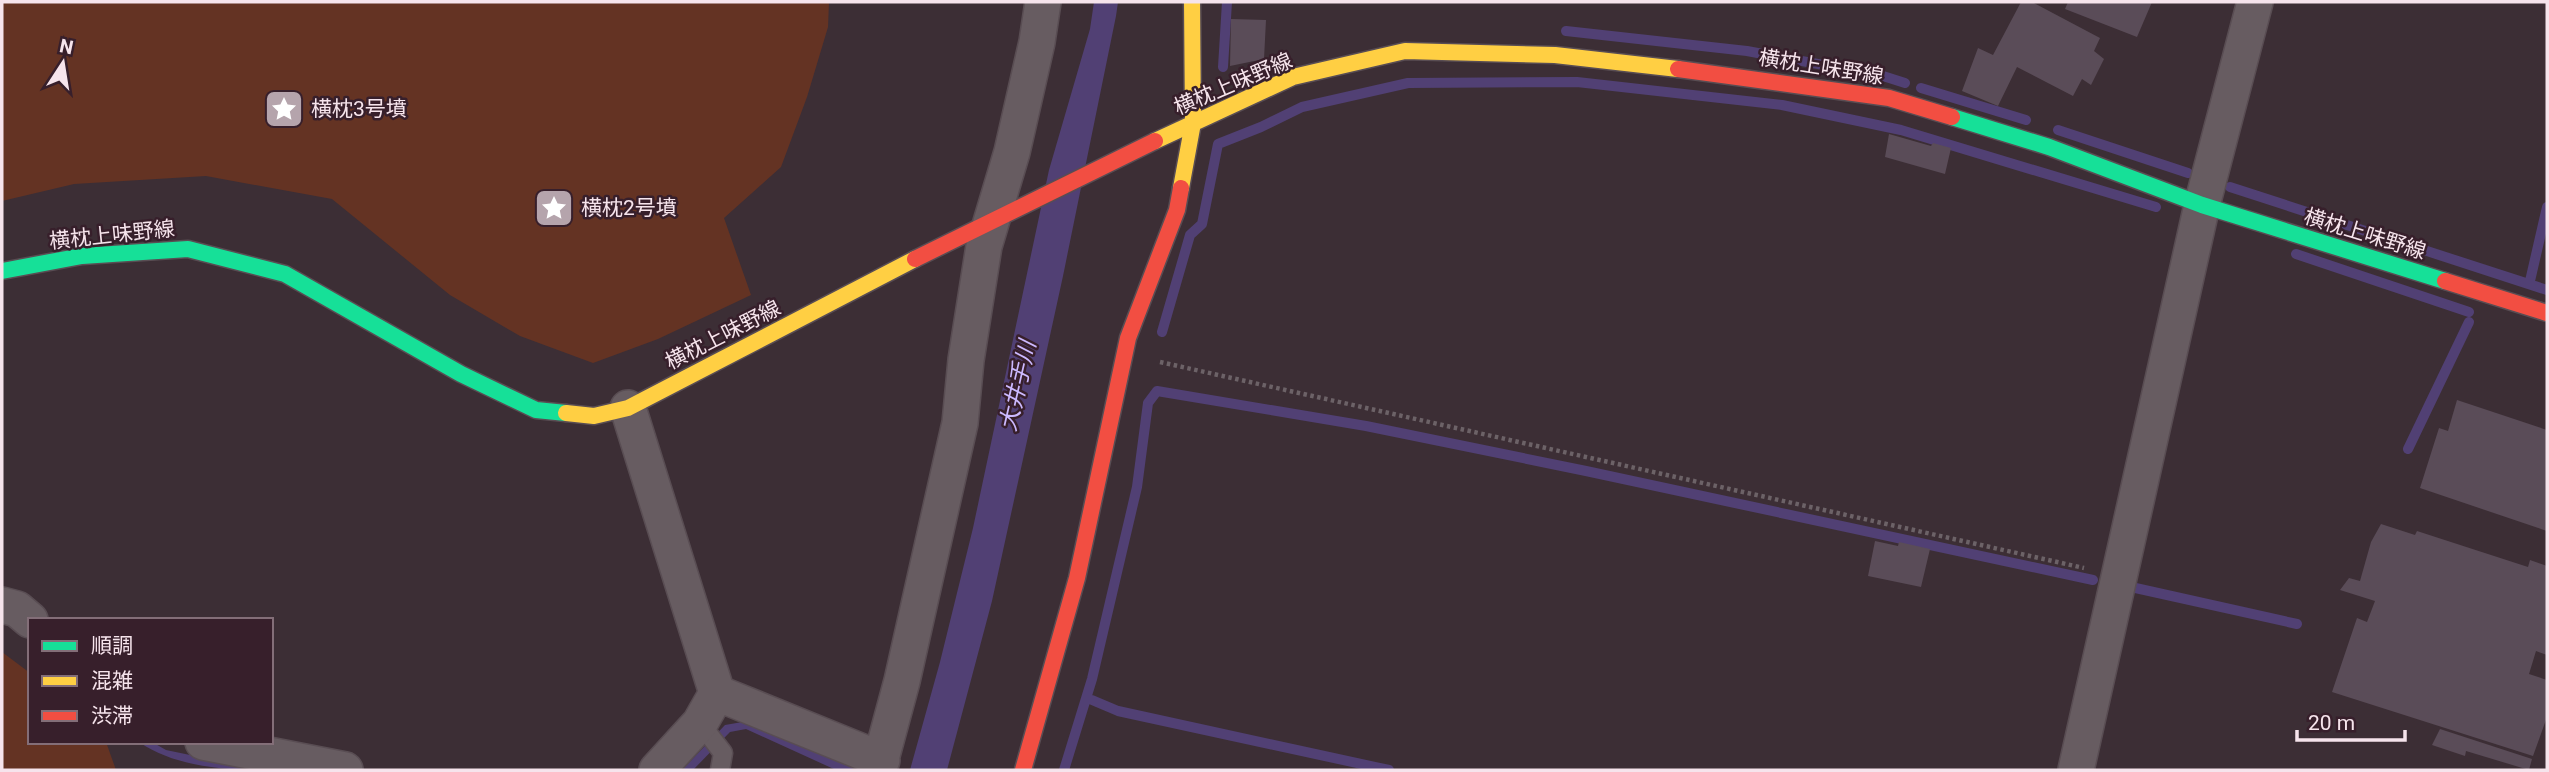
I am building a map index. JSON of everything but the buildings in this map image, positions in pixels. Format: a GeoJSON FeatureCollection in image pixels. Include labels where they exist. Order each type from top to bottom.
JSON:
{"type":"FeatureCollection","features":[{"type":"Feature","properties":{"kind":"street"},"geometry":{"type":"LineString","coordinates":[[717,693],[880,765],[902,681],[960,423],[975,292],[984,246],[1032,66],[1043,2]]}},
{"type":"Feature","properties":{"kind":"street"},"geometry":{"type":"LineString","coordinates":[[1023,770],[1077,578],[1128,338],[1177,210],[1193,123],[1192,2]]}},
{"type":"Feature","properties":{"kind":"street"},"geometry":{"type":"LineString","coordinates":[[2076,770],[2202,205],[2255,2]]}},
{"type":"Feature","properties":{"kind":"street","name":"横枕上味野線"},"geometry":{"type":"LineString","coordinates":[[2,271],[82,256],[188,249],[285,274],[460,374],[536,410],[594,416],[628,408],[993,219],[1293,77],[1405,51],[1555,55],[1725,74],[1889,98],[2049,147],[2202,205],[2547,313]]}},
{"type":"Feature","properties":{"kind":"street"},"geometry":{"type":"LineString","coordinates":[[628,408],[717,693],[700,723],[657,770]]}},
{"type":"Feature","properties":{"kind":"street"},"geometry":{"type":"LineString","coordinates":[[2,604],[17,609],[28,618]]}},
{"type":"Feature","properties":{"kind":"street"},"geometry":{"type":"LineString","coordinates":[[213,744],[345,770]]}},
{"type":"Feature","properties":{"kind":"lane"},"geometry":{"type":"LineString","coordinates":[[700,723],[723,753],[720,770]]}},
{"type":"Feature","properties":{"kind":"path"},"geometry":{"type":"LineString","coordinates":[[1125,355],[2119,575]]}},
{"type":"Feature","properties":{"kind":"shaded area"},"geometry":{"type":"Polygon","coordinates":[[[2,2],[829,2],[828,27],[807,97],[781,167],[724,218],[751,295],[658,339],[593,363],[520,336],[450,295],[332,199],[206,176],[74,184],[2,201],[2,2]]]}},
{"type":"Feature","properties":{"kind":"shaded area"},"geometry":{"type":"Polygon","coordinates":[[[2,652],[28,672],[28,744],[107,744],[116,770],[2,770],[2,652]]]}},
{"type":"Feature","properties":{"kind":"water","name":"大井手川"},"geometry":{"type":"Polygon","coordinates":[[[1094,2],[1118,2],[1116,16],[992,601],[947,770],[910,770],[973,528],[1049,170],[1090,29],[1094,2]]]}},
{"type":"Feature","properties":{"kind":"water"},"geometry":{"type":"Polygon","coordinates":[[[765,718],[865,770],[836,770],[746,729],[730,732],[693,770],[682,770],[725,725],[765,718]]]}},
{"type":"Feature","properties":{"kind":"water"},"geometry":{"type":"Polygon","coordinates":[[[142,744],[156,744],[166,750],[262,770],[198,765],[142,744]]]}},
{"type":"Feature","properties":{"kind":"waterway"},"geometry":{"type":"LineString","coordinates":[[1223,67],[1227,2]]}},
{"type":"Feature","properties":{"kind":"waterway"},"geometry":{"type":"LineString","coordinates":[[1566,31],[1747,51],[1883,76],[1905,83]]}},
{"type":"Feature","properties":{"kind":"waterway"},"geometry":{"type":"LineString","coordinates":[[1162,332],[1190,235],[1202,224],[1218,144],[1302,107],[1408,83],[1577,82],[1782,105],[1901,130],[2156,207]]}},
{"type":"Feature","properties":{"kind":"waterway"},"geometry":{"type":"LineString","coordinates":[[1921,88],[2026,120]]}},
{"type":"Feature","properties":{"kind":"waterway"},"geometry":{"type":"LineString","coordinates":[[2058,130],[2188,173]]}},
{"type":"Feature","properties":{"kind":"waterway"},"geometry":{"type":"LineString","coordinates":[[2230,187],[2547,290]]}},
{"type":"Feature","properties":{"kind":"waterway"},"geometry":{"type":"LineString","coordinates":[[2530,281],[2547,207]]}},
{"type":"Feature","properties":{"kind":"waterway"},"geometry":{"type":"LineString","coordinates":[[2296,254],[2469,312]]}},
{"type":"Feature","properties":{"kind":"waterway"},"geometry":{"type":"LineString","coordinates":[[2408,449],[2469,322]]}},
{"type":"Feature","properties":{"kind":"waterway"},"geometry":{"type":"LineString","coordinates":[[1064,770],[1092,679],[1137,487],[1148,403],[1157,391],[1366,426],[2093,580]]}},
{"type":"Feature","properties":{"kind":"waterway"},"geometry":{"type":"LineString","coordinates":[[2131,587],[2297,624]]}},
{"type":"Feature","properties":{"kind":"waterway"},"geometry":{"type":"LineString","coordinates":[[1092,700],[1118,711],[1389,770]]}},
{"type":"Feature","properties":{"kind":"traffic: fast"},"geometry":{"type":"LineString","coordinates":[[1952,117],[2049,147],[2202,205],[2445,281]]}},
{"type":"Feature","properties":{"kind":"traffic: fast"},"geometry":{"type":"LineString","coordinates":[[2,271],[82,256],[188,249],[285,274],[461,374],[536,410],[566,413]]}},
{"type":"Feature","properties":{"kind":"traffic: slow"},"geometry":{"type":"LineString","coordinates":[[1181,188],[1193,123],[1192,2]]}},
{"type":"Feature","properties":{"kind":"traffic: slow"},"geometry":{"type":"LineString","coordinates":[[1155,141],[1293,77],[1405,51],[1555,55],[1678,69]]}},
{"type":"Feature","properties":{"kind":"traffic: slow"},"geometry":{"type":"LineString","coordinates":[[566,413],[594,416],[628,408],[915,259]]}},
{"type":"Feature","properties":{"kind":"traffic: jam"},"geometry":{"type":"LineString","coordinates":[[1678,69],[1889,98],[1952,117]]}},
{"type":"Feature","properties":{"kind":"traffic: jam"},"geometry":{"type":"LineString","coordinates":[[915,259],[1155,141]]}},
{"type":"Feature","properties":{"kind":"traffic: jam"},"geometry":{"type":"LineString","coordinates":[[1023,770],[1077,578],[1128,338],[1177,210],[1181,188]]}},
{"type":"Feature","properties":{"kind":"traffic: jam"},"geometry":{"type":"LineString","coordinates":[[2445,281],[2547,313]]}},
{"type":"Feature","properties":{"kind":"place","name":"横枕3号墳"},"geometry":{"type":"Point","coordinates":[284,109]}},
{"type":"Feature","properties":{"kind":"place","name":"横枕2号墳"},"geometry":{"type":"Point","coordinates":[554,208]}}]}
